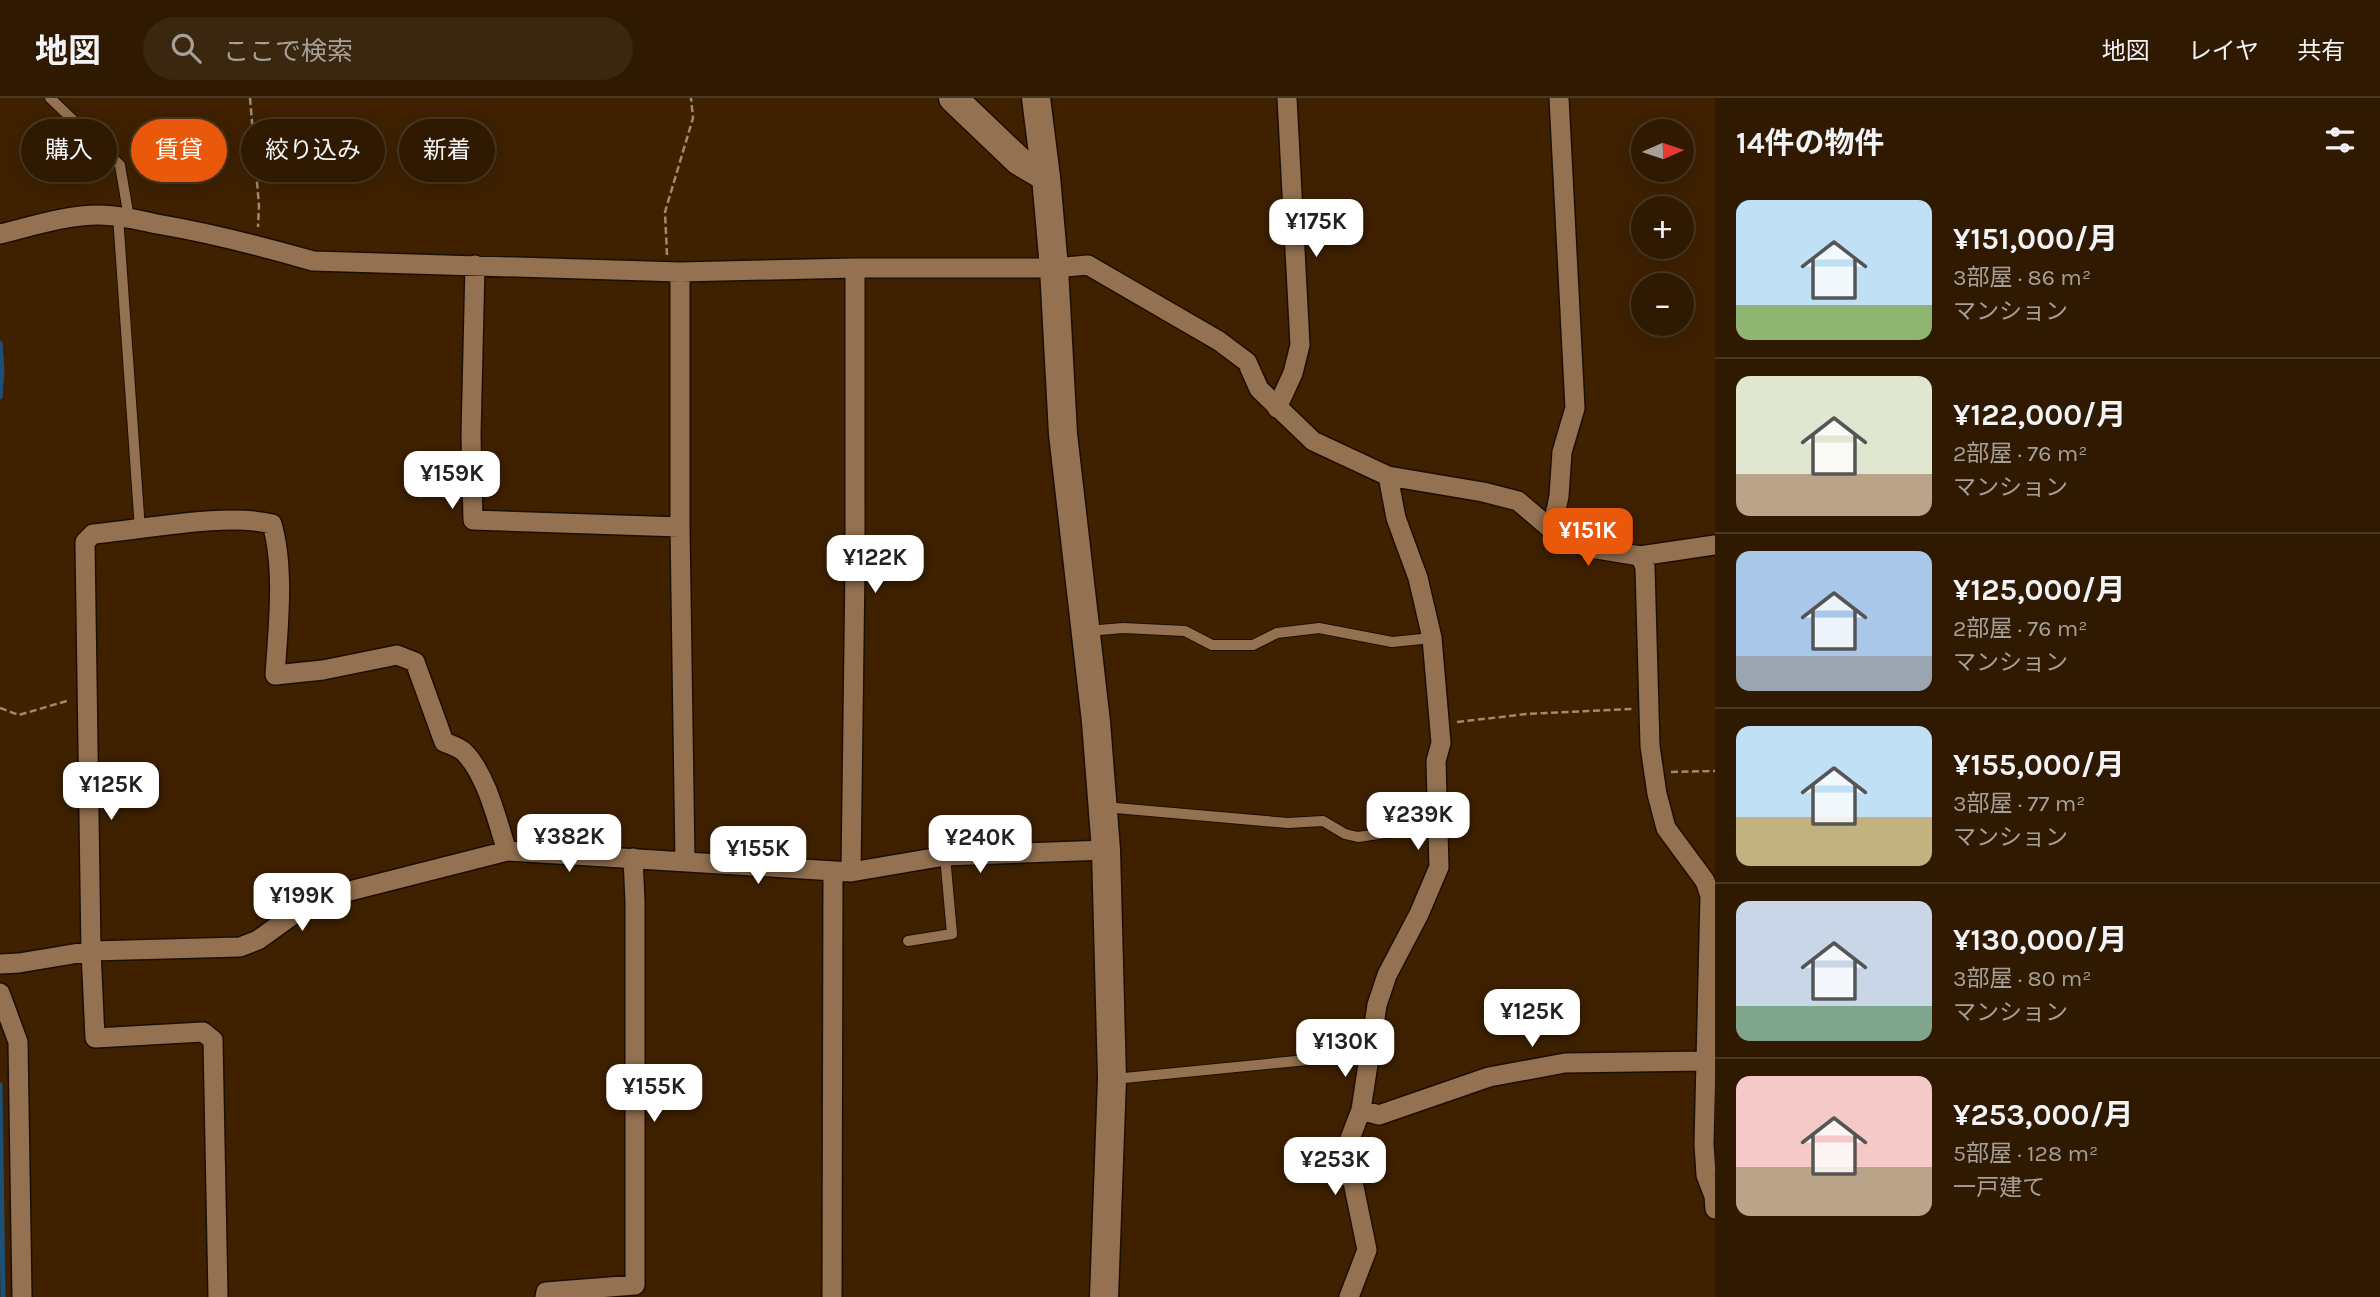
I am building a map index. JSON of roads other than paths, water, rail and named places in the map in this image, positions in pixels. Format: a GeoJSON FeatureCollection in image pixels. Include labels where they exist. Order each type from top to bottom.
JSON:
{"type":"FeatureCollection","features":[{"type":"Feature","properties":{"kind":"street"},"geometry":{"type":"LineString","coordinates":[[953,98],[1019,161],[1046,177]]}},
{"type":"Feature","properties":{"kind":"street"},"geometry":{"type":"LineString","coordinates":[[1036,98],[1054,268],[1063,434],[1096,722],[1106,850],[1112,1079],[1104,1297]]}},
{"type":"Feature","properties":{"kind":"street"},"geometry":{"type":"LineString","coordinates":[[1277,408],[1293,373],[1300,345],[1287,98]]}},
{"type":"Feature","properties":{"kind":"street"},"geometry":{"type":"LineString","coordinates":[[1552,530],[1559,496],[1562,452],[1575,408],[1559,98]]}},
{"type":"Feature","properties":{"kind":"street"},"geometry":{"type":"LineString","coordinates":[[0,234],[71,217],[124,218],[197,230],[313,261],[674,272],[1054,268],[1088,265],[1219,341],[1247,362],[1259,389],[1313,441],[1388,476],[1483,492],[1518,502],[1552,530],[1585,547],[1640,556],[1715,545]]}},
{"type":"Feature","properties":{"kind":"street"},"geometry":{"type":"LineString","coordinates":[[475,265],[471,435],[473,520],[680,527]]}},
{"type":"Feature","properties":{"kind":"street"},"geometry":{"type":"LineString","coordinates":[[832,1297],[842,872],[855,567],[855,268]]}},
{"type":"Feature","properties":{"kind":"street"},"geometry":{"type":"LineString","coordinates":[[674,272],[685,861]]}},
{"type":"Feature","properties":{"kind":"street"},"geometry":{"type":"LineString","coordinates":[[1349,1297],[1367,1250],[1353,1182],[1340,1165],[1361,1110],[1377,1005],[1387,975],[1419,914],[1438,867],[1436,761],[1441,743],[1432,638],[1418,578],[1396,518],[1388,476]]}},
{"type":"Feature","properties":{"kind":"street"},"geometry":{"type":"LineString","coordinates":[[218,1297],[212,1040],[203,1032],[95,1038],[90,950],[85,542],[93,534],[203,522],[258,520],[272,524],[280,606],[275,675],[323,670],[397,655],[415,662],[444,742],[463,750],[475,765],[507,851]]}},
{"type":"Feature","properties":{"kind":"street"},"geometry":{"type":"LineString","coordinates":[[1640,556],[1645,567],[1649,709],[1654,772],[1666,828],[1705,881],[1710,896],[1710,1060],[1706,1175],[1715,1196],[1715,1209]]}},
{"type":"Feature","properties":{"kind":"street"},"geometry":{"type":"LineString","coordinates":[[0,964],[90,950],[240,947],[258,940],[301,909],[330,896],[507,851],[842,872],[945,856],[1106,850]]}},
{"type":"Feature","properties":{"kind":"street"},"geometry":{"type":"LineString","coordinates":[[545,1297],[546,1292],[629,1291],[635,1284],[633,858]]}},
{"type":"Feature","properties":{"kind":"street"},"geometry":{"type":"LineString","coordinates":[[0,993],[18,1042],[22,1297]]}},
{"type":"Feature","properties":{"kind":"street"},"geometry":{"type":"LineString","coordinates":[[1361,1110],[1379,1115],[1489,1077],[1565,1063],[1710,1060]]}},
{"type":"Feature","properties":{"kind":"lane"},"geometry":{"type":"LineString","coordinates":[[50,98],[120,165],[140,530]]}},
{"type":"Feature","properties":{"kind":"lane"},"geometry":{"type":"LineString","coordinates":[[1086,631],[1124,628],[1185,631],[1212,645],[1253,645],[1277,633],[1319,628],[1392,642],[1432,638]]}},
{"type":"Feature","properties":{"kind":"lane"},"geometry":{"type":"LineString","coordinates":[[1102,807],[1288,823],[1323,821],[1345,834],[1358,837],[1438,825]]}},
{"type":"Feature","properties":{"kind":"lane"},"geometry":{"type":"LineString","coordinates":[[908,941],[952,934],[945,856]]}},
{"type":"Feature","properties":{"kind":"lane"},"geometry":{"type":"LineString","coordinates":[[1112,1079],[1368,1054]]}},
{"type":"Feature","properties":{"kind":"waterway"},"geometry":{"type":"LineString","coordinates":[[0,343],[0,397]]}},
{"type":"Feature","properties":{"kind":"waterway"},"geometry":{"type":"LineString","coordinates":[[0,1085],[3,1297]]}}]}
